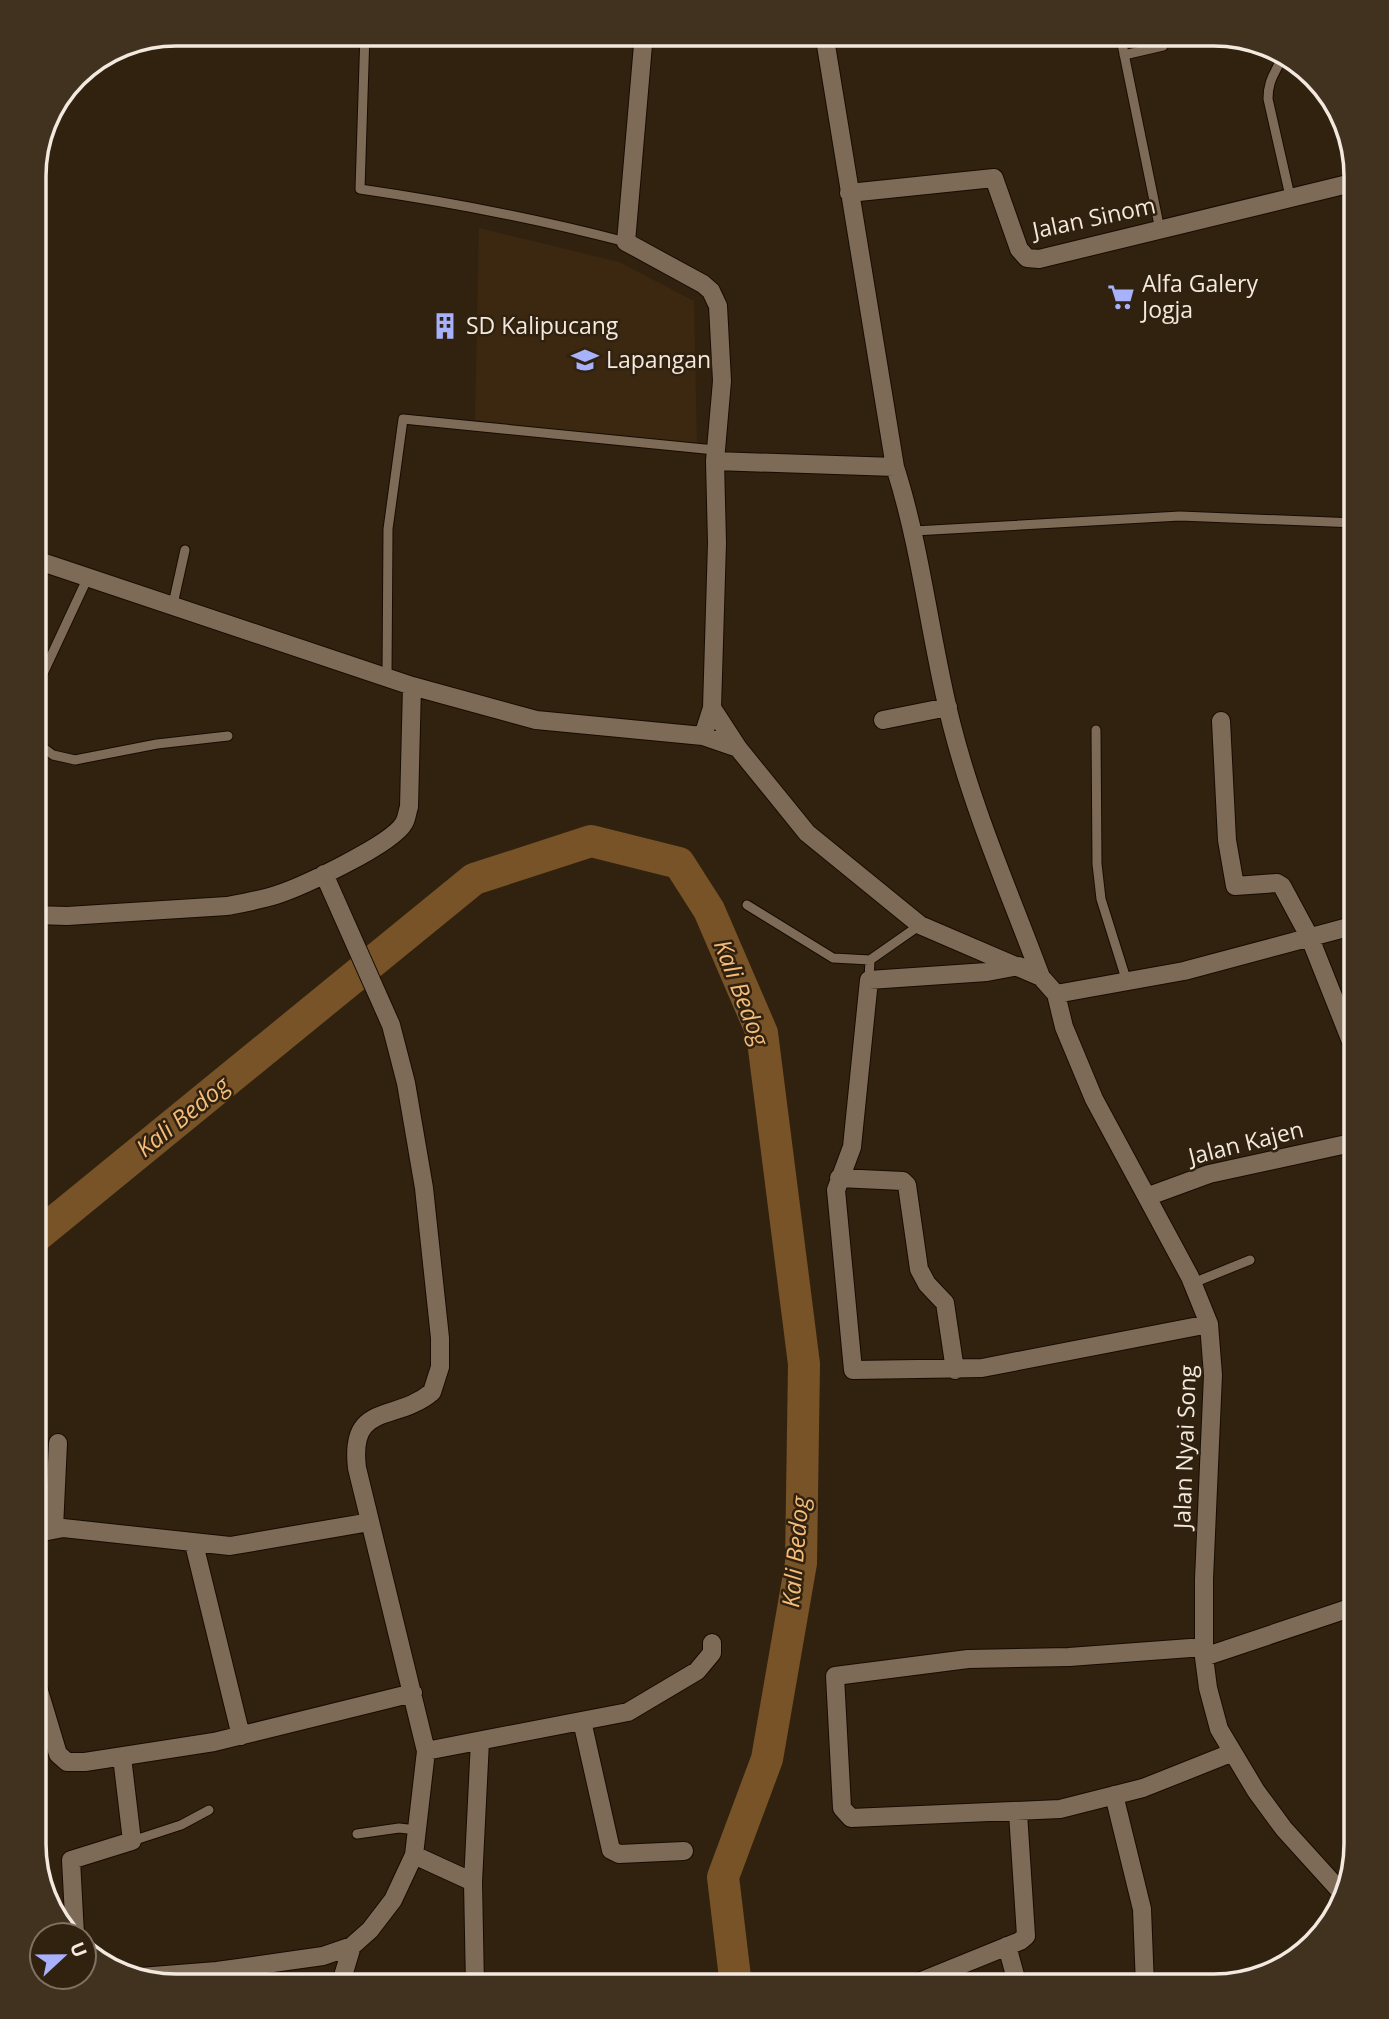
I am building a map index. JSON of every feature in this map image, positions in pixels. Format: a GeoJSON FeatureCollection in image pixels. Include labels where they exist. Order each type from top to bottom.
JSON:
{"type":"FeatureCollection","features":[{"type":"Feature","properties":{"kind":"street"},"geometry":{"type":"LineString","coordinates":[[643,46],[626,242],[703,284],[716,298],[722,381],[715,456],[717,543],[712,708],[703,736]]}},
{"type":"Feature","properties":{"kind":"street"},"geometry":{"type":"LineString","coordinates":[[826,46],[878,392],[895,467],[914,531],[948,707],[1008,895],[1041,977],[1056,994],[1184,971],[1344,928]]}},
{"type":"Feature","properties":{"kind":"street","name":"Jalan Sinom"},"geometry":{"type":"LineString","coordinates":[[849,193],[994,178],[1019,249],[1023,255],[1031,258],[1160,230],[1344,185]]}},
{"type":"Feature","properties":{"kind":"street"},"geometry":{"type":"LineString","coordinates":[[715,456],[895,467]]}},
{"type":"Feature","properties":{"kind":"street"},"geometry":{"type":"LineString","coordinates":[[46,563],[412,686],[537,720],[703,736],[738,748]]}},
{"type":"Feature","properties":{"kind":"street"},"geometry":{"type":"LineString","coordinates":[[46,915],[227,906],[276,895],[324,874],[392,836],[404,823],[409,807],[412,686]]}},
{"type":"Feature","properties":{"kind":"street"},"geometry":{"type":"LineString","coordinates":[[883,720],[948,707]]}},
{"type":"Feature","properties":{"kind":"street"},"geometry":{"type":"LineString","coordinates":[[712,708],[738,748],[807,833],[920,925],[1041,977]]}},
{"type":"Feature","properties":{"kind":"street"},"geometry":{"type":"LineString","coordinates":[[1221,722],[1227,841],[1235,886],[1277,883],[1282,886],[1310,938],[1344,1024]]}},
{"type":"Feature","properties":{"kind":"street"},"geometry":{"type":"LineString","coordinates":[[195,1973],[310,1958],[352,1946],[370,1930],[393,1900],[414,1855],[417,1830],[426,1751],[355,1454],[359,1430],[371,1419],[425,1398],[432,1392],[440,1367],[440,1338],[424,1188],[406,1083],[391,1025],[324,874]]}},
{"type":"Feature","properties":{"kind":"street"},"geometry":{"type":"LineString","coordinates":[[1019,966],[987,972],[869,980],[852,1147],[836,1190],[843,1290],[853,1370],[955,1370],[1122,1343],[1209,1325]]}},
{"type":"Feature","properties":{"kind":"street","name":"Jalan Nyai Song"},"geometry":{"type":"LineString","coordinates":[[1056,994],[1064,1027],[1094,1099],[1149,1196],[1193,1283],[1209,1325],[1213,1365],[1204,1652],[1214,1713],[1231,1753],[1289,1836],[1336,1887]]}},
{"type":"Feature","properties":{"kind":"street","name":"Jalan Kajen"},"geometry":{"type":"LineString","coordinates":[[1149,1196],[1209,1174],[1344,1145]]}},
{"type":"Feature","properties":{"kind":"street"},"geometry":{"type":"LineString","coordinates":[[839,1178],[904,1181],[907,1185],[919,1269],[927,1284],[945,1303],[955,1370]]}},
{"type":"Feature","properties":{"kind":"street"},"geometry":{"type":"LineString","coordinates":[[54,1528],[58,1443]]}},
{"type":"Feature","properties":{"kind":"street"},"geometry":{"type":"LineString","coordinates":[[46,1530],[54,1528],[230,1546],[370,1522]]}},
{"type":"Feature","properties":{"kind":"street"},"geometry":{"type":"LineString","coordinates":[[194,1544],[241,1736]]}},
{"type":"Feature","properties":{"kind":"street"},"geometry":{"type":"LineString","coordinates":[[1231,1753],[1175,1776],[1060,1809],[1018,1813],[982,1811],[848,1817],[842,1808],[835,1676],[968,1659],[1204,1652],[1344,1610]]}},
{"type":"Feature","properties":{"kind":"street"},"geometry":{"type":"LineString","coordinates":[[426,1751],[628,1712],[657,1697],[703,1665],[712,1653],[712,1643]]}},
{"type":"Feature","properties":{"kind":"street"},"geometry":{"type":"LineString","coordinates":[[46,1714],[58,1754],[67,1762],[85,1762],[241,1736],[413,1693]]}},
{"type":"Feature","properties":{"kind":"street"},"geometry":{"type":"LineString","coordinates":[[582,1721],[611,1850],[627,1855],[684,1851]]}},
{"type":"Feature","properties":{"kind":"street"},"geometry":{"type":"LineString","coordinates":[[475,1973],[473,1882],[480,1741]]}},
{"type":"Feature","properties":{"kind":"street"},"geometry":{"type":"LineString","coordinates":[[74,1921],[71,1860],[132,1841],[122,1757]]}},
{"type":"Feature","properties":{"kind":"street"},"geometry":{"type":"LineString","coordinates":[[1114,1795],[1142,1909],[1145,1974]]}},
{"type":"Feature","properties":{"kind":"street"},"geometry":{"type":"LineString","coordinates":[[939,1974],[1023,1939],[1027,1929],[1018,1813]]}},
{"type":"Feature","properties":{"kind":"street"},"geometry":{"type":"LineString","coordinates":[[414,1855],[473,1882]]}},
{"type":"Feature","properties":{"kind":"street"},"geometry":{"type":"LineString","coordinates":[[344,1973],[352,1946]]}},
{"type":"Feature","properties":{"kind":"street"},"geometry":{"type":"LineString","coordinates":[[1007,1946],[1015,1974]]}},
{"type":"Feature","properties":{"kind":"lane"},"geometry":{"type":"LineString","coordinates":[[365,46],[360,189],[478,208],[626,242]]}},
{"type":"Feature","properties":{"kind":"lane"},"geometry":{"type":"LineString","coordinates":[[1122,46],[1160,230]]}},
{"type":"Feature","properties":{"kind":"lane"},"geometry":{"type":"LineString","coordinates":[[1124,55],[1163,46]]}},
{"type":"Feature","properties":{"kind":"lane"},"geometry":{"type":"LineString","coordinates":[[1281,64],[1268,84],[1268,99],[1290,196]]}},
{"type":"Feature","properties":{"kind":"lane"},"geometry":{"type":"LineString","coordinates":[[387,676],[388,529],[403,419],[715,456]]}},
{"type":"Feature","properties":{"kind":"lane"},"geometry":{"type":"LineString","coordinates":[[914,531],[1180,516],[1344,523]]}},
{"type":"Feature","properties":{"kind":"lane"},"geometry":{"type":"LineString","coordinates":[[173,604],[185,550]]}},
{"type":"Feature","properties":{"kind":"lane"},"geometry":{"type":"LineString","coordinates":[[46,667],[88,577]]}},
{"type":"Feature","properties":{"kind":"lane"},"geometry":{"type":"LineString","coordinates":[[1096,730],[1097,864],[1101,899],[1127,982]]}},
{"type":"Feature","properties":{"kind":"lane"},"geometry":{"type":"LineString","coordinates":[[46,750],[53,755],[75,760],[157,744],[228,736]]}},
{"type":"Feature","properties":{"kind":"lane"},"geometry":{"type":"LineString","coordinates":[[747,905],[833,958],[870,960],[920,925]]}},
{"type":"Feature","properties":{"kind":"lane"},"geometry":{"type":"LineString","coordinates":[[869,980],[870,960]]}},
{"type":"Feature","properties":{"kind":"lane"},"geometry":{"type":"LineString","coordinates":[[1193,1283],[1250,1260]]}},
{"type":"Feature","properties":{"kind":"lane"},"geometry":{"type":"LineString","coordinates":[[132,1841],[181,1825],[209,1810]]}},
{"type":"Feature","properties":{"kind":"lane"},"geometry":{"type":"LineString","coordinates":[[357,1834],[398,1828],[417,1830]]}},
{"type":"Feature","properties":{"kind":"shaded area","name":"Lapangan"},"geometry":{"type":"Polygon","coordinates":[[[479,228],[619,262],[694,301],[697,450],[475,420],[479,228]]]}},
{"type":"Feature","properties":{"kind":"waterway","name":"Kali Bedog"},"geometry":{"type":"LineString","coordinates":[[46,1228],[474,879],[591,841],[679,863],[709,910],[762,1033],[804,1364],[801,1563],[767,1759],[723,1877],[735,1974]]}},
{"type":"Feature","properties":{"kind":"place","name":"Alfa Galery Jogja"},"geometry":{"type":"Point","coordinates":[1121,297]}},
{"type":"Feature","properties":{"kind":"place","name":"SD Kalipucang"},"geometry":{"type":"Point","coordinates":[445,326]}},
{"type":"Feature","properties":{"kind":"place","name":"Lapangan"},"geometry":{"type":"Point","coordinates":[585,360]}}]}
